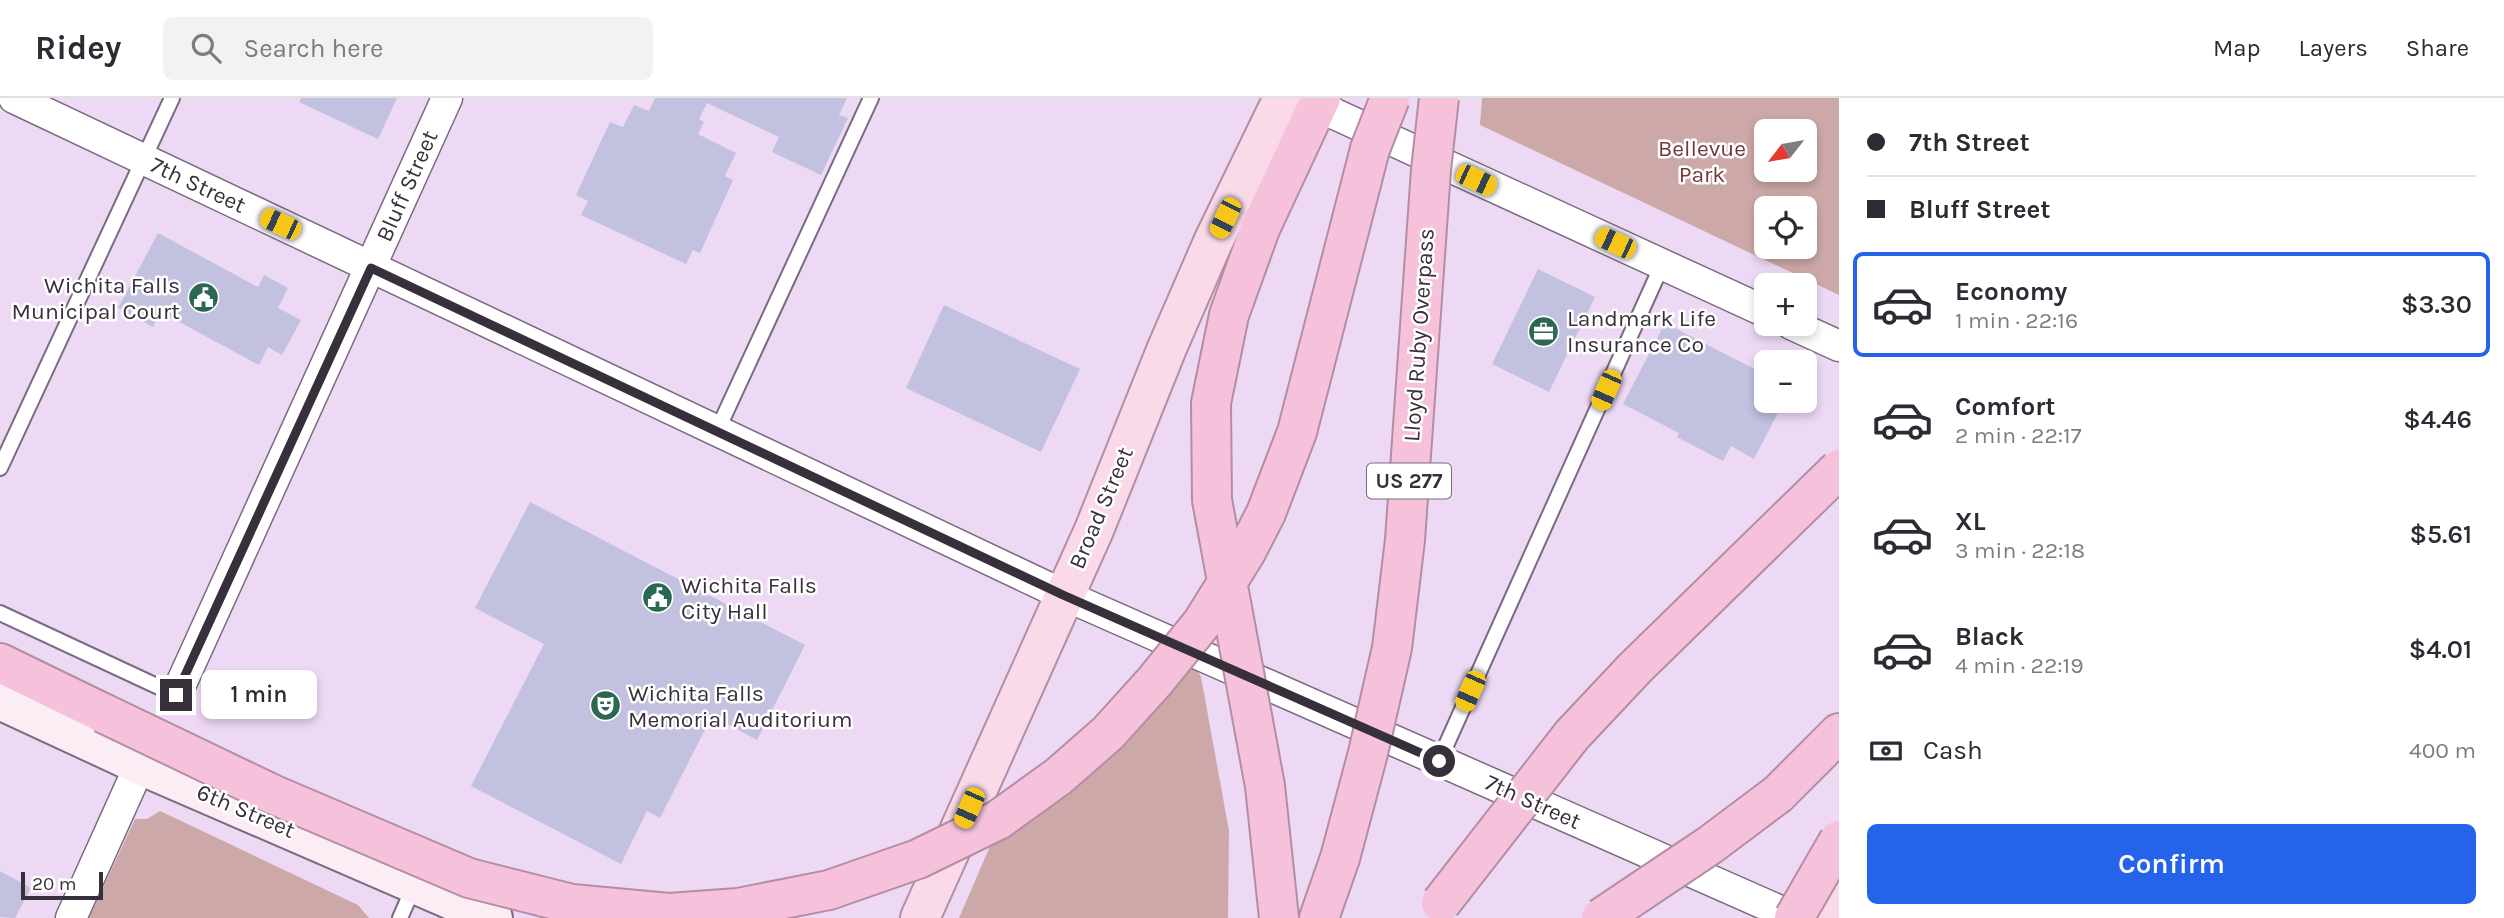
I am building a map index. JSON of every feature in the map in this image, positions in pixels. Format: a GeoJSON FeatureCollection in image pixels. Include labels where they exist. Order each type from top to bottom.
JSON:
{"type":"FeatureCollection","features":[{"type":"Feature","properties":{"kind":"highway"},"geometry":{"type":"LineString","coordinates":[[0,663],[272,794],[469,878],[572,904],[669,913],[738,908],[829,890],[929,853],[998,820],[1059,776],[1098,742],[1155,681],[1202,623],[1217,599],[1266,513],[1297,432],[1370,149],[1390,98]]}},
{"type":"Feature","properties":{"kind":"highway","name":"Lloyd Ruby Overpass"},"geometry":{"type":"LineString","coordinates":[[1319,918],[1340,858],[1392,648],[1405,540],[1431,170],[1439,98]]}},
{"type":"Feature","properties":{"kind":"highway"},"geometry":{"type":"LineString","coordinates":[[1279,918],[1265,786],[1212,500],[1211,403],[1229,315],[1305,100]]}},
{"type":"Feature","properties":{"kind":"highway"},"geometry":{"type":"LineString","coordinates":[[1437,911],[1572,735],[1634,668],[1839,469]]}},
{"type":"Feature","properties":{"kind":"highway"},"geometry":{"type":"LineString","coordinates":[[1601,918],[1710,845],[1779,794],[1839,733]]}},
{"type":"Feature","properties":{"kind":"highway"},"geometry":{"type":"LineString","coordinates":[[1795,918],[1839,840]]}},
{"type":"Feature","properties":{"kind":"main road","name":"Broad Street"},"geometry":{"type":"LineString","coordinates":[[920,918],[1094,530],[1213,242],[1305,100]]}},
{"type":"Feature","properties":{"kind":"main road","name":"6th Street"},"geometry":{"type":"LineString","coordinates":[[0,700],[140,765],[408,901],[494,918]]}},
{"type":"Feature","properties":{"kind":"main road"},"geometry":{"type":"LineString","coordinates":[[1829,918],[1839,897]]}},
{"type":"Feature","properties":{"kind":"street","name":"7th Street"},"geometry":{"type":"LineString","coordinates":[[14,98],[1063,595],[1795,918]]}},
{"type":"Feature","properties":{"kind":"street","name":"Bluff Street"},"geometry":{"type":"LineString","coordinates":[[176,695],[447,98]]}},
{"type":"Feature","properties":{"kind":"street"},"geometry":{"type":"LineString","coordinates":[[1305,100],[1754,307]]}},
{"type":"Feature","properties":{"kind":"street"},"geometry":{"type":"LineString","coordinates":[[1817,336],[1839,346]]}},
{"type":"Feature","properties":{"kind":"street"},"geometry":{"type":"LineString","coordinates":[[71,918],[140,765]]}},
{"type":"Feature","properties":{"kind":"lane"},"geometry":{"type":"LineString","coordinates":[[0,468],[172,98]]}},
{"type":"Feature","properties":{"kind":"lane"},"geometry":{"type":"LineString","coordinates":[[717,431],[871,98]]}},
{"type":"Feature","properties":{"kind":"lane"},"geometry":{"type":"LineString","coordinates":[[1439,761],[1662,265]]}},
{"type":"Feature","properties":{"kind":"lane"},"geometry":{"type":"LineString","coordinates":[[0,613],[176,695]]}},
{"type":"Feature","properties":{"kind":"green space","name":"Bellevue Park"},"geometry":{"type":"Polygon","coordinates":[[[1482,98],[1839,98],[1839,295],[1817,285],[1817,273],[1793,273],[1763,259],[1817,259],[1817,196],[1754,196],[1754,255],[1480,125],[1482,98]]]}},
{"type":"Feature","properties":{"kind":"green space"},"geometry":{"type":"Polygon","coordinates":[[[1193,663],[1201,677],[1229,831],[1228,918],[959,918],[997,830],[1193,663]]]}},
{"type":"Feature","properties":{"kind":"green space"},"geometry":{"type":"Polygon","coordinates":[[[160,811],[358,905],[369,918],[89,918],[135,819],[147,819],[160,811]]]}},
{"type":"Feature","properties":{"kind":"building"},"geometry":{"type":"Polygon","coordinates":[[[301,98],[397,98],[378,139],[299,102],[301,98]]]}},
{"type":"Feature","properties":{"kind":"building"},"geometry":{"type":"Polygon","coordinates":[[[655,98],[847,98],[839,115],[848,118],[821,175],[772,152],[779,137],[707,103],[699,119],[704,122],[698,134],[736,153],[725,176],[733,180],[700,253],[693,250],[686,264],[581,215],[588,201],[576,195],[610,122],[623,127],[634,105],[649,111],[655,98]]]}},
{"type":"Feature","properties":{"kind":"building","name":"Wichita Falls Municipal Court"},"geometry":{"type":"Polygon","coordinates":[[[158,233],[258,287],[264,275],[288,288],[278,308],[301,320],[282,355],[268,347],[259,365],[161,312],[153,327],[118,308],[158,233]]]}},
{"type":"Feature","properties":{"kind":"building","name":"Landmark Life Insurance Co"},"geometry":{"type":"Polygon","coordinates":[[[1538,269],[1595,297],[1549,392],[1492,364],[1538,269]]]}},
{"type":"Feature","properties":{"kind":"building"},"geometry":{"type":"Polygon","coordinates":[[[944,305],[1080,369],[1041,452],[906,388],[944,305]]]}},
{"type":"Feature","properties":{"kind":"building"},"geometry":{"type":"Polygon","coordinates":[[[1665,323],[1754,369],[1754,413],[1778,413],[1754,459],[1731,446],[1723,461],[1677,437],[1679,433],[1623,404],[1665,323]]]}},
{"type":"Feature","properties":{"kind":"building"},"geometry":{"type":"Polygon","coordinates":[[[530,502],[805,645],[757,740],[712,716],[660,818],[647,811],[621,864],[471,786],[544,644],[475,608],[530,502]]]}},
{"type":"Feature","properties":{"kind":"building"},"geometry":{"type":"Polygon","coordinates":[[[0,871],[31,888],[15,918],[0,917],[0,871]]]}},
{"type":"Feature","properties":{"kind":"place","name":"Wichita Falls Municipal Court"},"geometry":{"type":"Point","coordinates":[203,298]}},
{"type":"Feature","properties":{"kind":"place","name":"Landmark Life Insurance Co"},"geometry":{"type":"Point","coordinates":[1544,331]}},
{"type":"Feature","properties":{"kind":"place","name":"Wichita Falls City Hall"},"geometry":{"type":"Point","coordinates":[658,598]}},
{"type":"Feature","properties":{"kind":"place","name":"Wichita Falls Memorial Auditorium"},"geometry":{"type":"Point","coordinates":[605,706]}},
{"type":"Feature","properties":{"kind":"route"},"geometry":{"type":"LineString","coordinates":[[176,695],[371,268],[1063,595],[1439,761]]}}]}
